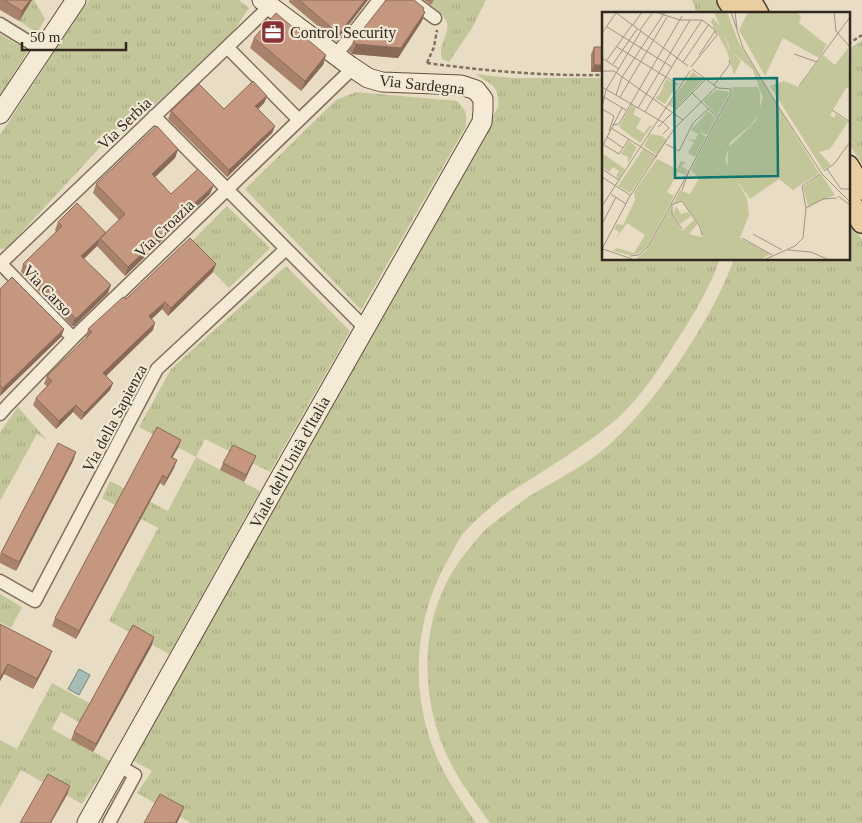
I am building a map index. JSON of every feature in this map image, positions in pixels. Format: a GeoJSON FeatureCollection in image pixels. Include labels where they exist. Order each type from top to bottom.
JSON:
{"type":"FeatureCollection","features":[{"type":"Feature","properties":{"kind":"main road"},"geometry":{"type":"LineString","coordinates":[[728,0],[736,12]]}},
{"type":"Feature","properties":{"kind":"main road"},"geometry":{"type":"LineString","coordinates":[[750,0],[757,12]]}},
{"type":"Feature","properties":{"kind":"main road"},"geometry":{"type":"LineString","coordinates":[[850,169],[862,189]]}},
{"type":"Feature","properties":{"kind":"main road"},"geometry":{"type":"LineString","coordinates":[[850,202],[862,222]]}},
{"type":"Feature","properties":{"kind":"street"},"geometry":{"type":"LineString","coordinates":[[0,114],[76,0]]}},
{"type":"Feature","properties":{"kind":"street"},"geometry":{"type":"LineString","coordinates":[[336,55],[379,0]]}},
{"type":"Feature","properties":{"kind":"street"},"geometry":{"type":"LineString","coordinates":[[411,0],[435,18]]}},
{"type":"Feature","properties":{"kind":"street","name":"Via Sardegna"},"geometry":{"type":"LineString","coordinates":[[266,3],[368,78],[382,82],[461,85],[476,90],[483,99]]}},
{"type":"Feature","properties":{"kind":"street","name":"Via Serbia"},"geometry":{"type":"LineString","coordinates":[[0,264],[227,47],[266,3]]}},
{"type":"Feature","properties":{"kind":"street"},"geometry":{"type":"LineString","coordinates":[[0,24],[42,50]]}},
{"type":"Feature","properties":{"kind":"street"},"geometry":{"type":"LineString","coordinates":[[227,47],[299,120]]}},
{"type":"Feature","properties":{"kind":"street","name":"Via Croazia"},"geometry":{"type":"LineString","coordinates":[[0,414],[73,338],[353,68]]}},
{"type":"Feature","properties":{"kind":"street","name":"Viale dell'Unità d'Italia"},"geometry":{"type":"LineString","coordinates":[[87,823],[275,486],[482,122],[483,99]]}},
{"type":"Feature","properties":{"kind":"street"},"geometry":{"type":"LineString","coordinates":[[154,116],[365,328]]}},
{"type":"Feature","properties":{"kind":"street","name":"Via della Sapienza"},"geometry":{"type":"LineString","coordinates":[[0,581],[35,601],[157,369],[286,249]]}},
{"type":"Feature","properties":{"kind":"street","name":"Via Carso"},"geometry":{"type":"LineString","coordinates":[[0,264],[73,338]]}},
{"type":"Feature","properties":{"kind":"street"},"geometry":{"type":"LineString","coordinates":[[108,823],[135,775],[119,766]]}},
{"type":"Feature","properties":{"kind":"path"},"geometry":{"type":"LineString","coordinates":[[421,83],[437,36],[438,26],[435,18]]}},
{"type":"Feature","properties":{"kind":"path"},"geometry":{"type":"LineString","coordinates":[[850,43],[862,35]]}},
{"type":"Feature","properties":{"kind":"path"},"geometry":{"type":"LineString","coordinates":[[427,63],[521,74],[602,75]]}},
{"type":"Feature","properties":{"kind":"green space"},"geometry":{"type":"Polygon","coordinates":[[[32,0],[34,0],[45,19],[37,33],[19,21],[32,0]]]}},
{"type":"Feature","properties":{"kind":"green space"},"geometry":{"type":"Polygon","coordinates":[[[89,0],[239,0],[249,8],[235,29],[139,120],[118,128],[7,248],[0,249],[0,135],[89,0]]]}},
{"type":"Feature","properties":{"kind":"green space"},"geometry":{"type":"Polygon","coordinates":[[[434,0],[486,0],[472,28],[449,62],[442,59],[441,54],[442,44],[447,31],[447,23],[442,15],[431,5],[434,0]]]}},
{"type":"Feature","properties":{"kind":"green space"},"geometry":{"type":"Polygon","coordinates":[[[692,0],[718,0],[726,12],[696,12],[692,0]]]}},
{"type":"Feature","properties":{"kind":"green space"},"geometry":{"type":"Polygon","coordinates":[[[0,34],[28,51],[0,95],[0,34]]]}},
{"type":"Feature","properties":{"kind":"green space"},"geometry":{"type":"Polygon","coordinates":[[[862,41],[862,164],[850,145],[850,48],[862,41]]]}},
{"type":"Feature","properties":{"kind":"green space"},"geometry":{"type":"Polygon","coordinates":[[[475,74],[512,78],[602,78],[602,260],[720,260],[716,270],[687,324],[635,401],[600,432],[492,506],[465,531],[437,581],[428,605],[419,655],[422,706],[427,731],[440,764],[454,790],[476,823],[191,823],[137,793],[152,771],[132,760],[498,107],[498,94],[490,83],[475,74]]]}},
{"type":"Feature","properties":{"kind":"green space"},"geometry":{"type":"Polygon","coordinates":[[[356,92],[457,101],[466,116],[465,128],[361,310],[245,189],[336,100],[356,92]]]}},
{"type":"Feature","properties":{"kind":"green space"},"geometry":{"type":"Polygon","coordinates":[[[227,206],[270,248],[229,288],[187,246],[227,206]]]}},
{"type":"Feature","properties":{"kind":"green space"},"geometry":{"type":"Polygon","coordinates":[[[850,221],[862,240],[862,823],[490,823],[448,759],[436,725],[430,700],[428,649],[432,624],[439,600],[450,577],[464,555],[486,529],[528,497],[591,459],[611,443],[633,421],[681,359],[717,298],[734,260],[850,260],[850,221]]]}},
{"type":"Feature","properties":{"kind":"green space"},"geometry":{"type":"Polygon","coordinates":[[[286,266],[350,331],[270,472],[205,439],[196,457],[139,427],[171,369],[286,266]]]}},
{"type":"Feature","properties":{"kind":"green space"},"geometry":{"type":"Polygon","coordinates":[[[18,407],[47,440],[37,434],[0,501],[0,432],[18,407]]]}},
{"type":"Feature","properties":{"kind":"green space"},"geometry":{"type":"Polygon","coordinates":[[[196,457],[260,491],[169,654],[109,621],[158,528],[102,498],[110,481],[168,511],[196,457]]]}},
{"type":"Feature","properties":{"kind":"green space"},"geometry":{"type":"Polygon","coordinates":[[[0,594],[22,607],[11,628],[0,622],[0,594]]]}},
{"type":"Feature","properties":{"kind":"green space"},"geometry":{"type":"Polygon","coordinates":[[[52,683],[91,704],[80,723],[61,712],[52,729],[110,761],[82,804],[21,770],[0,807],[0,740],[17,749],[52,683]]]}},
{"type":"Feature","properties":{"kind":"water"},"geometry":{"type":"Polygon","coordinates":[[[79,669],[90,675],[79,695],[68,689],[79,669]]]}},
{"type":"Feature","properties":{"kind":"building"},"geometry":{"type":"Polygon","coordinates":[[[4,0],[30,0],[22,11],[4,0]]]}},
{"type":"Feature","properties":{"kind":"building"},"geometry":{"type":"Polygon","coordinates":[[[299,0],[365,0],[339,34],[299,0]]]}},
{"type":"Feature","properties":{"kind":"building"},"geometry":{"type":"Polygon","coordinates":[[[386,0],[414,0],[424,8],[425,12],[401,48],[356,44],[353,42],[386,0]]]}},
{"type":"Feature","properties":{"kind":"building"},"geometry":{"type":"Polygon","coordinates":[[[276,13],[326,55],[305,81],[254,38],[276,13]]]}},
{"type":"Feature","properties":{"kind":"building"},"geometry":{"type":"Polygon","coordinates":[[[594,47],[602,47],[602,65],[594,65],[594,47]]]}},
{"type":"Feature","properties":{"kind":"building"},"geometry":{"type":"Polygon","coordinates":[[[253,81],[267,96],[255,106],[275,126],[229,170],[171,111],[199,84],[224,109],[253,81]]]}},
{"type":"Feature","properties":{"kind":"building"},"geometry":{"type":"Polygon","coordinates":[[[157,126],[178,149],[152,174],[171,194],[198,169],[214,185],[128,267],[100,238],[125,214],[96,184],[157,126]]]}},
{"type":"Feature","properties":{"kind":"building"},"geometry":{"type":"Polygon","coordinates":[[[77,203],[106,233],[81,256],[111,285],[75,318],[23,264],[62,226],[58,222],[77,203]]]}},
{"type":"Feature","properties":{"kind":"building"},"geometry":{"type":"Polygon","coordinates":[[[190,238],[216,264],[171,308],[165,302],[149,316],[155,323],[103,373],[113,383],[84,413],[76,405],[59,421],[36,398],[52,381],[47,376],[92,332],[88,329],[123,297],[126,299],[190,238]]]}},
{"type":"Feature","properties":{"kind":"building"},"geometry":{"type":"Polygon","coordinates":[[[12,277],[64,329],[3,388],[0,386],[0,289],[12,277]]]}},
{"type":"Feature","properties":{"kind":"building"},"geometry":{"type":"Polygon","coordinates":[[[157,427],[181,440],[171,457],[177,460],[167,478],[163,475],[79,631],[55,618],[157,427]]]}},
{"type":"Feature","properties":{"kind":"building"},"geometry":{"type":"Polygon","coordinates":[[[58,443],[76,452],[19,562],[1,553],[58,443]]]}},
{"type":"Feature","properties":{"kind":"building"},"geometry":{"type":"Polygon","coordinates":[[[233,445],[256,456],[246,475],[223,463],[233,445]]]}},
{"type":"Feature","properties":{"kind":"building"},"geometry":{"type":"Polygon","coordinates":[[[0,624],[52,651],[37,679],[8,664],[0,678],[0,624]]]}},
{"type":"Feature","properties":{"kind":"building"},"geometry":{"type":"Polygon","coordinates":[[[133,625],[154,637],[96,744],[74,732],[133,625]]]}},
{"type":"Feature","properties":{"kind":"building"},"geometry":{"type":"Polygon","coordinates":[[[48,774],[70,786],[50,823],[20,823],[48,774]]]}},
{"type":"Feature","properties":{"kind":"building"},"geometry":{"type":"Polygon","coordinates":[[[160,794],[184,807],[175,823],[144,823],[160,794]]]}},
{"type":"Feature","properties":{"kind":"place","name":"Control Security"},"geometry":{"type":"Point","coordinates":[273,32]}}]}
